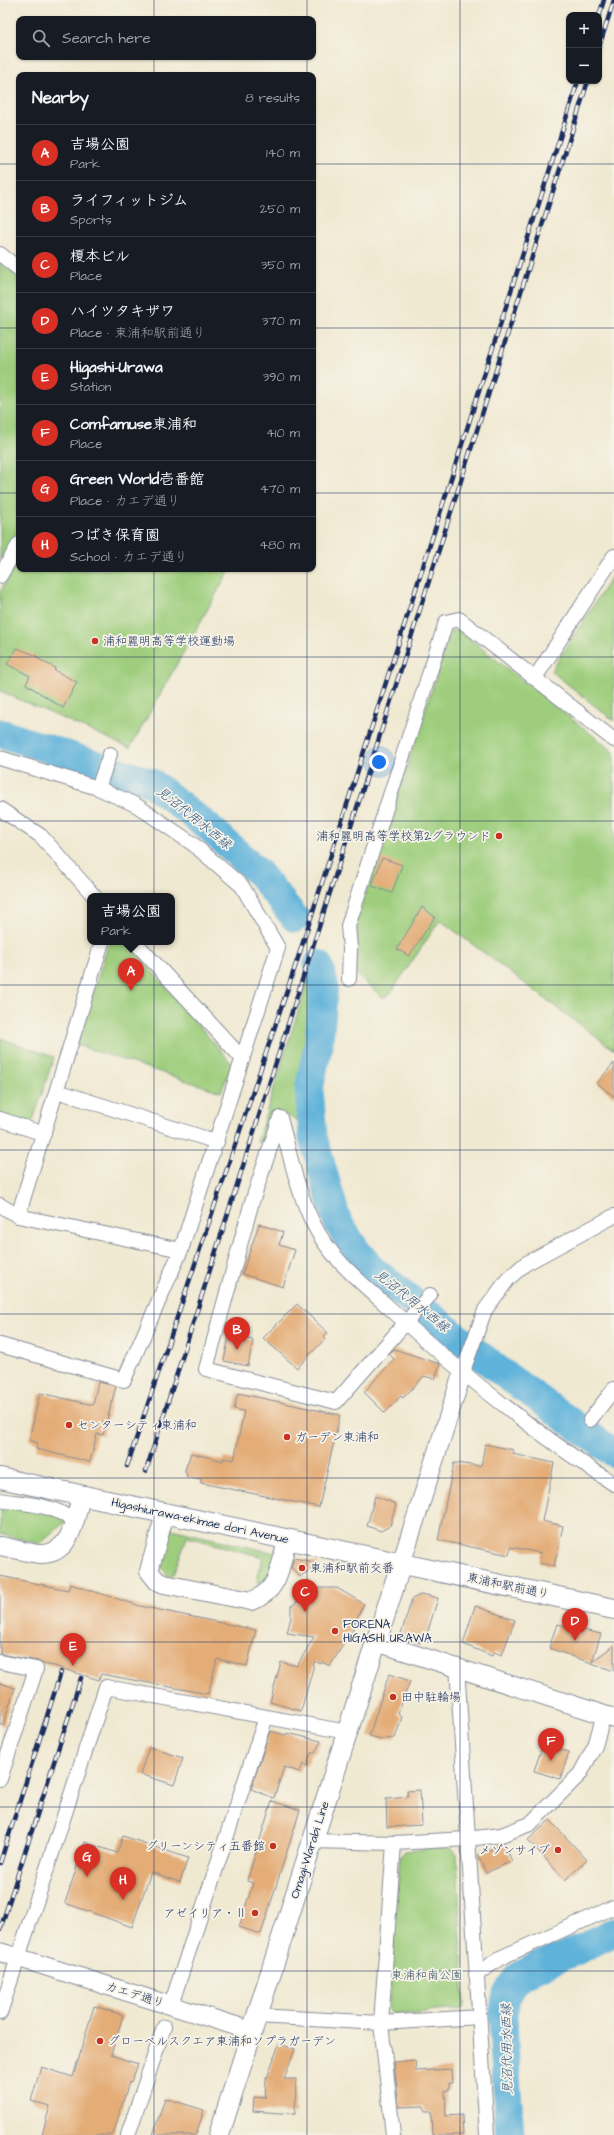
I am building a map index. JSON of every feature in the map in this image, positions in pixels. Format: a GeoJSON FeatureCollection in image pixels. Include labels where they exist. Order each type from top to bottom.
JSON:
{"type":"FeatureCollection","features":[{"type":"Feature","properties":{"kind":"main road","name":"Higashiurawa-ekimae dori Avenue"},"geometry":{"type":"LineString","coordinates":[[0,1478],[401,1564]]}},
{"type":"Feature","properties":{"kind":"main road","name":"東浦和駅前通り"},"geometry":{"type":"LineString","coordinates":[[401,1564],[614,1609]]}},
{"type":"Feature","properties":{"kind":"main road","name":"Omagi-Warabi Line"},"geometry":{"type":"LineString","coordinates":[[219,2135],[401,1564]]}},
{"type":"Feature","properties":{"kind":"street"},"geometry":{"type":"LineString","coordinates":[[0,254],[16,267]]}},
{"type":"Feature","properties":{"kind":"street"},"geometry":{"type":"LineString","coordinates":[[0,576],[16,549]]}},
{"type":"Feature","properties":{"kind":"street"},"geometry":{"type":"LineString","coordinates":[[535,678],[614,556]]}},
{"type":"Feature","properties":{"kind":"street"},"geometry":{"type":"LineString","coordinates":[[349,979],[350,948],[348,926],[446,622],[459,619],[614,740]]}},
{"type":"Feature","properties":{"kind":"street"},"geometry":{"type":"LineString","coordinates":[[98,788],[110,754]]}},
{"type":"Feature","properties":{"kind":"street"},"geometry":{"type":"LineString","coordinates":[[0,758],[98,788],[136,806],[174,831],[193,844],[242,886],[278,948],[217,1142],[181,1250],[124,1380],[0,1345]]}},
{"type":"Feature","properties":{"kind":"street"},"geometry":{"type":"LineString","coordinates":[[0,809],[41,836],[91,893]]}},
{"type":"Feature","properties":{"kind":"street"},"geometry":{"type":"LineString","coordinates":[[18,1216],[101,945]]}},
{"type":"Feature","properties":{"kind":"street"},"geometry":{"type":"LineString","coordinates":[[138,945],[243,1059]]}},
{"type":"Feature","properties":{"kind":"street"},"geometry":{"type":"LineString","coordinates":[[57,1090],[217,1142]]}},
{"type":"Feature","properties":{"kind":"street"},"geometry":{"type":"LineString","coordinates":[[430,1295],[406,1323],[336,1402],[206,1369],[251,1206],[280,1118],[299,1186],[314,1225],[339,1263],[406,1323],[463,1372],[538,1431],[614,1484]]}},
{"type":"Feature","properties":{"kind":"street"},"geometry":{"type":"LineString","coordinates":[[0,1120],[44,1134]]}},
{"type":"Feature","properties":{"kind":"street"},"geometry":{"type":"LineString","coordinates":[[0,1205],[18,1216],[181,1250]]}},
{"type":"Feature","properties":{"kind":"street"},"geometry":{"type":"LineString","coordinates":[[401,1564],[463,1372],[486,1310],[508,1278],[525,1264],[614,1216]]}},
{"type":"Feature","properties":{"kind":"street"},"geometry":{"type":"LineString","coordinates":[[590,1420],[614,1389]]}},
{"type":"Feature","properties":{"kind":"street"},"geometry":{"type":"LineString","coordinates":[[0,1546],[40,1554],[47,1553],[61,1546],[69,1537],[74,1525],[81,1496]]}},
{"type":"Feature","properties":{"kind":"street"},"geometry":{"type":"LineString","coordinates":[[0,1500],[60,1511],[70,1517],[74,1525]]}},
{"type":"Feature","properties":{"kind":"street"},"geometry":{"type":"LineString","coordinates":[[165,1514],[149,1571],[157,1581],[164,1584],[251,1601],[259,1598],[276,1583],[287,1540]]}},
{"type":"Feature","properties":{"kind":"street"},"geometry":{"type":"LineString","coordinates":[[312,1841],[394,1843],[467,1839],[501,1835],[530,1824],[580,1774],[609,1716],[457,1666],[376,1642]]}},
{"type":"Feature","properties":{"kind":"street"},"geometry":{"type":"LineString","coordinates":[[0,1662],[36,1669],[0,1779]]}},
{"type":"Feature","properties":{"kind":"street"},"geometry":{"type":"LineString","coordinates":[[457,1666],[486,2135]]}},
{"type":"Feature","properties":{"kind":"street"},"geometry":{"type":"LineString","coordinates":[[0,2013],[9,1955],[106,1687],[347,1732]]}},
{"type":"Feature","properties":{"kind":"street"},"geometry":{"type":"LineString","coordinates":[[171,2006],[266,1717]]}},
{"type":"Feature","properties":{"kind":"street"},"geometry":{"type":"LineString","coordinates":[[393,2135],[381,2023],[394,1843]]}},
{"type":"Feature","properties":{"kind":"street"},"geometry":{"type":"LineString","coordinates":[[476,1975],[500,1958],[614,1907]]}},
{"type":"Feature","properties":{"kind":"street","name":"カエデ通り"},"geometry":{"type":"LineString","coordinates":[[9,1955],[171,2006],[254,2023]]}},
{"type":"Feature","properties":{"kind":"street"},"geometry":{"type":"LineString","coordinates":[[254,2023],[381,2023],[479,2017]]}},
{"type":"Feature","properties":{"kind":"street"},"geometry":{"type":"LineString","coordinates":[[128,2135],[164,2027]]}},
{"type":"Feature","properties":{"kind":"green space"},"geometry":{"type":"Polygon","coordinates":[[[0,263],[16,276],[16,533],[0,560],[0,263]]]}},
{"type":"Feature","properties":{"kind":"green space","name":"浦和麗明高等学校運動場"},"geometry":{"type":"Polygon","coordinates":[[[16,564],[16,572],[228,572],[130,748],[0,691],[0,592],[16,564]]]}},
{"type":"Feature","properties":{"kind":"green space"},"geometry":{"type":"Polygon","coordinates":[[[614,573],[614,721],[551,671],[614,573]]]}},
{"type":"Feature","properties":{"kind":"green space","name":"浦和麗明高等学校第2グラウンド"},"geometry":{"type":"Polygon","coordinates":[[[457,629],[614,752],[614,1050],[440,920],[390,994],[383,998],[355,973],[358,946],[357,920],[451,631],[457,629]]]}},
{"type":"Feature","properties":{"kind":"green space"},"geometry":{"type":"Polygon","coordinates":[[[108,945],[130,945],[232,1064],[221,1092],[77,1045],[108,945]]]}},
{"type":"Feature","properties":{"kind":"green space"},"geometry":{"type":"Polygon","coordinates":[[[308,980],[311,988],[312,1008],[302,1053],[298,1099],[299,1121],[276,1111],[264,1143],[257,1142],[308,980]]]}},
{"type":"Feature","properties":{"kind":"green space"},"geometry":{"type":"Polygon","coordinates":[[[0,1038],[54,1057],[33,1120],[27,1123],[0,1114],[0,1038]]]}},
{"type":"Feature","properties":{"kind":"green space"},"geometry":{"type":"Polygon","coordinates":[[[0,1504],[52,1514],[66,1521],[40,1544],[0,1534],[0,1504]]]}},
{"type":"Feature","properties":{"kind":"green space"},"geometry":{"type":"Polygon","coordinates":[[[171,1529],[279,1554],[274,1575],[258,1584],[257,1578],[263,1557],[187,1537],[173,1575],[170,1578],[160,1566],[171,1529]]]}},
{"type":"Feature","properties":{"kind":"green space","name":"東浦和南公園"},"geometry":{"type":"Polygon","coordinates":[[[451,1848],[457,1855],[464,2004],[461,2009],[393,2015],[388,2010],[400,1856],[405,1851],[451,1848]]]}},
{"type":"Feature","properties":{"kind":"building"},"geometry":{"type":"Polygon","coordinates":[[[17,648],[37,656],[37,658],[55,668],[54,670],[77,682],[63,708],[26,684],[30,676],[7,664],[17,648]]]}},
{"type":"Feature","properties":{"kind":"building"},"geometry":{"type":"Polygon","coordinates":[[[382,858],[402,865],[392,893],[372,886],[382,858]]]}},
{"type":"Feature","properties":{"kind":"building"},"geometry":{"type":"Polygon","coordinates":[[[422,907],[435,917],[409,956],[397,949],[422,907]]]}},
{"type":"Feature","properties":{"kind":"building"},"geometry":{"type":"Polygon","coordinates":[[[614,1063],[614,1097],[597,1083],[614,1063]]]}},
{"type":"Feature","properties":{"kind":"building"},"geometry":{"type":"Polygon","coordinates":[[[259,1224],[283,1232],[279,1245],[295,1250],[283,1287],[242,1274],[259,1224]]]}},
{"type":"Feature","properties":{"kind":"building"},"geometry":{"type":"Polygon","coordinates":[[[297,1304],[328,1333],[324,1336],[326,1338],[297,1368],[263,1338],[297,1304]]]}},
{"type":"Feature","properties":{"kind":"building"},"geometry":{"type":"Polygon","coordinates":[[[229,1336],[253,1340],[248,1366],[224,1361],[229,1336]]]}},
{"type":"Feature","properties":{"kind":"building"},"geometry":{"type":"Polygon","coordinates":[[[394,1349],[440,1364],[435,1379],[424,1376],[403,1398],[401,1396],[385,1413],[364,1392],[394,1359],[389,1354],[394,1349]]]}},
{"type":"Feature","properties":{"kind":"building","name":"センターシティ東浦和"},"geometry":{"type":"Polygon","coordinates":[[[98,1382],[116,1386],[103,1435],[97,1434],[90,1462],[36,1449],[38,1443],[29,1440],[40,1393],[93,1405],[98,1382]]]}},
{"type":"Feature","properties":{"kind":"building","name":"ガーデン東浦和"},"geometry":{"type":"Polygon","coordinates":[[[238,1393],[340,1415],[319,1507],[201,1483],[201,1479],[187,1477],[185,1470],[191,1453],[223,1461],[223,1458],[234,1460],[244,1411],[234,1409],[238,1393]]]}},
{"type":"Feature","properties":{"kind":"building"},"geometry":{"type":"Polygon","coordinates":[[[485,1444],[514,1450],[513,1454],[554,1463],[542,1521],[563,1526],[554,1566],[539,1563],[541,1553],[511,1547],[509,1555],[438,1540],[454,1463],[481,1466],[485,1444]]]}},
{"type":"Feature","properties":{"kind":"building"},"geometry":{"type":"Polygon","coordinates":[[[375,1496],[396,1504],[390,1526],[381,1531],[367,1526],[375,1496]]]}},
{"type":"Feature","properties":{"kind":"building"},"geometry":{"type":"Polygon","coordinates":[[[294,1558],[319,1563],[300,1577],[291,1567],[294,1558]]]}},
{"type":"Feature","properties":{"kind":"building"},"geometry":{"type":"Polygon","coordinates":[[[0,1576],[68,1590],[70,1584],[140,1606],[256,1630],[247,1666],[217,1659],[208,1694],[101,1674],[99,1680],[43,1664],[38,1661],[0,1654],[0,1576]]]}},
{"type":"Feature","properties":{"kind":"building"},"geometry":{"type":"Polygon","coordinates":[[[318,1588],[337,1588],[364,1604],[354,1623],[356,1624],[330,1666],[322,1662],[321,1664],[315,1661],[301,1711],[270,1702],[281,1662],[297,1666],[314,1637],[287,1633],[291,1617],[291,1606],[318,1588]]]}},
{"type":"Feature","properties":{"kind":"building"},"geometry":{"type":"Polygon","coordinates":[[[422,1594],[438,1598],[427,1634],[423,1633],[420,1643],[400,1637],[412,1599],[422,1594]]]}},
{"type":"Feature","properties":{"kind":"building"},"geometry":{"type":"Polygon","coordinates":[[[475,1606],[515,1620],[502,1655],[494,1652],[492,1656],[463,1644],[475,1606]]]}},
{"type":"Feature","properties":{"kind":"building"},"geometry":{"type":"Polygon","coordinates":[[[557,1624],[601,1634],[592,1662],[614,1645],[614,1671],[549,1648],[557,1624]]]}},
{"type":"Feature","properties":{"kind":"building","name":"田中駐輪場"},"geometry":{"type":"Polygon","coordinates":[[[389,1674],[410,1681],[398,1714],[402,1717],[395,1738],[382,1739],[369,1736],[389,1674]]]}},
{"type":"Feature","properties":{"kind":"building"},"geometry":{"type":"Polygon","coordinates":[[[0,1683],[15,1688],[3,1725],[0,1725],[0,1683]]]}},
{"type":"Feature","properties":{"kind":"building"},"geometry":{"type":"Polygon","coordinates":[[[270,1731],[286,1735],[287,1733],[321,1741],[315,1753],[311,1753],[307,1766],[303,1764],[300,1772],[284,1767],[274,1798],[251,1789],[270,1731]]]}},
{"type":"Feature","properties":{"kind":"building"},"geometry":{"type":"Polygon","coordinates":[[[543,1744],[569,1752],[560,1779],[534,1771],[543,1744]]]}},
{"type":"Feature","properties":{"kind":"building"},"geometry":{"type":"Polygon","coordinates":[[[149,1747],[183,1758],[174,1785],[140,1774],[149,1747]]]}},
{"type":"Feature","properties":{"kind":"building"},"geometry":{"type":"Polygon","coordinates":[[[420,1790],[422,1825],[387,1827],[386,1799],[408,1797],[407,1791],[420,1790]]]}},
{"type":"Feature","properties":{"kind":"building","name":"グリーンシティ五番館"},"geometry":{"type":"Polygon","coordinates":[[[272,1801],[300,1810],[261,1934],[239,1927],[253,1883],[247,1881],[272,1801]]]}},
{"type":"Feature","properties":{"kind":"building","name":"メゾンサイブ"},"geometry":{"type":"Polygon","coordinates":[[[550,1820],[587,1860],[565,1880],[528,1840],[550,1820]]]}},
{"type":"Feature","properties":{"kind":"building"},"geometry":{"type":"Polygon","coordinates":[[[123,1836],[188,1858],[180,1882],[151,1872],[132,1927],[65,1903],[85,1842],[117,1853],[123,1836]]]}},
{"type":"Feature","properties":{"kind":"building"},"geometry":{"type":"Polygon","coordinates":[[[504,1843],[512,1861],[486,1873],[478,1855],[504,1843]]]}},
{"type":"Feature","properties":{"kind":"building","name":"グローベルスクエア東浦和ソプラガーデン"},"geometry":{"type":"Polygon","coordinates":[[[94,2006],[123,2015],[111,2055],[138,2064],[131,2083],[129,2082],[113,2135],[42,2135],[50,2106],[31,2101],[41,2067],[73,2077],[94,2006]]]}},
{"type":"Feature","properties":{"kind":"building"},"geometry":{"type":"Polygon","coordinates":[[[279,2044],[295,2049],[284,2079],[296,2079],[295,2114],[253,2111],[254,2097],[265,2098],[266,2078],[279,2044]]]}},
{"type":"Feature","properties":{"kind":"building"},"geometry":{"type":"Polygon","coordinates":[[[415,2060],[416,2071],[451,2069],[452,2083],[449,2083],[449,2090],[445,2091],[446,2116],[462,2115],[463,2135],[432,2135],[431,2112],[425,2112],[424,2106],[399,2107],[394,2062],[415,2060]]]}},
{"type":"Feature","properties":{"kind":"building"},"geometry":{"type":"Polygon","coordinates":[[[165,2098],[204,2110],[196,2135],[153,2135],[165,2098]]]}},
{"type":"Feature","properties":{"kind":"waterway","name":"見沼代用水西縁"},"geometry":{"type":"LineString","coordinates":[[0,733],[152,783],[212,830],[259,873],[295,918]]}},
{"type":"Feature","properties":{"kind":"waterway","name":"見沼代用水西縁"},"geometry":{"type":"LineString","coordinates":[[318,964],[324,984],[319,1042],[309,1089],[313,1137],[337,1221],[358,1253],[372,1269],[500,1371],[614,1453]]}},
{"type":"Feature","properties":{"kind":"waterway","name":"見沼代用水西縁"},"geometry":{"type":"LineString","coordinates":[[510,2135],[503,2014],[507,1993],[518,1977],[534,1968],[576,1951],[614,1932]]}},
{"type":"Feature","properties":{"kind":"railway"},"geometry":{"type":"LineString","coordinates":[[600,12],[604,0]]}},
{"type":"Feature","properties":{"kind":"railway"},"geometry":{"type":"LineString","coordinates":[[602,38],[614,0]]}},
{"type":"Feature","properties":{"kind":"railway"},"geometry":{"type":"LineString","coordinates":[[127,1466],[298,958],[577,84]]}},
{"type":"Feature","properties":{"kind":"railway"},"geometry":{"type":"LineString","coordinates":[[146,1471],[587,84]]}},
{"type":"Feature","properties":{"kind":"railway"},"geometry":{"type":"LineString","coordinates":[[0,1863],[61,1672]]}},
{"type":"Feature","properties":{"kind":"railway"},"geometry":{"type":"LineString","coordinates":[[0,1930],[81,1678]]}},
{"type":"Feature","properties":{"kind":"place","name":"浦和麗明高等学校運動場"},"geometry":{"type":"Point","coordinates":[95,641]}},
{"type":"Feature","properties":{"kind":"place","name":"浦和麗明高等学校第2グラウンド"},"geometry":{"type":"Point","coordinates":[499,836]}},
{"type":"Feature","properties":{"kind":"place","name":"吉場公園"},"geometry":{"type":"Point","coordinates":[131,991]}},
{"type":"Feature","properties":{"kind":"place","name":"ライフィットジム"},"geometry":{"type":"Point","coordinates":[237,1350]}},
{"type":"Feature","properties":{"kind":"place","name":"センターシティ東浦和"},"geometry":{"type":"Point","coordinates":[69,1425]}},
{"type":"Feature","properties":{"kind":"place","name":"ガーデン東浦和"},"geometry":{"type":"Point","coordinates":[287,1437]}},
{"type":"Feature","properties":{"kind":"place","name":"東浦和駅前交番"},"geometry":{"type":"Point","coordinates":[302,1568]}},
{"type":"Feature","properties":{"kind":"place","name":"榎本ビル"},"geometry":{"type":"Point","coordinates":[305,1612]}},
{"type":"Feature","properties":{"kind":"place","name":"FORENA HIGASHI URAWA"},"geometry":{"type":"Point","coordinates":[335,1631]}},
{"type":"Feature","properties":{"kind":"place","name":"ハイツタキザワ"},"geometry":{"type":"Point","coordinates":[575,1641]}},
{"type":"Feature","properties":{"kind":"place","name":"Higashi-Urawa"},"geometry":{"type":"Point","coordinates":[73,1666]}},
{"type":"Feature","properties":{"kind":"place","name":"田中駐輪場"},"geometry":{"type":"Point","coordinates":[393,1697]}},
{"type":"Feature","properties":{"kind":"place","name":"Comfamuse東浦和"},"geometry":{"type":"Point","coordinates":[551,1761]}},
{"type":"Feature","properties":{"kind":"place","name":"グリーンシティ五番館"},"geometry":{"type":"Point","coordinates":[273,1846]}},
{"type":"Feature","properties":{"kind":"place","name":"メゾンサイブ"},"geometry":{"type":"Point","coordinates":[558,1850]}},
{"type":"Feature","properties":{"kind":"place","name":"Green World壱番館"},"geometry":{"type":"Point","coordinates":[87,1877]}},
{"type":"Feature","properties":{"kind":"place","name":"つばき保育園"},"geometry":{"type":"Point","coordinates":[123,1900]}},
{"type":"Feature","properties":{"kind":"place","name":"アゼイリア・Ⅱ"},"geometry":{"type":"Point","coordinates":[255,1913]}},
{"type":"Feature","properties":{"kind":"place","name":"グローベルスクエア東浦和ソプラガーデン"},"geometry":{"type":"Point","coordinates":[100,2041]}}]}
